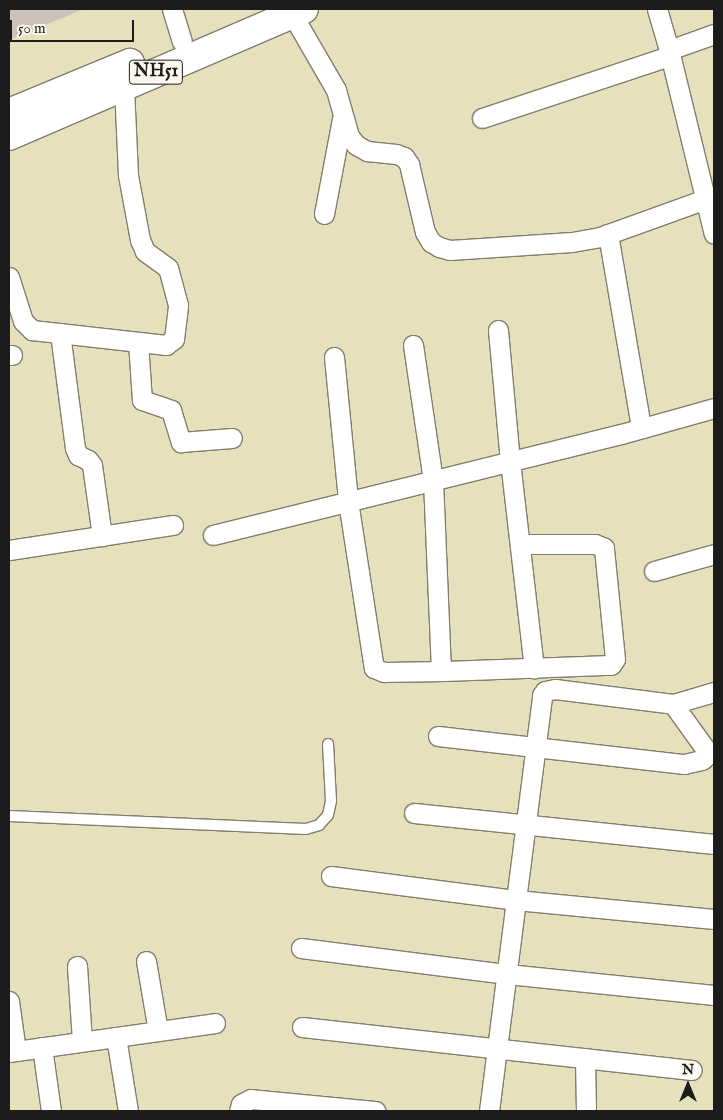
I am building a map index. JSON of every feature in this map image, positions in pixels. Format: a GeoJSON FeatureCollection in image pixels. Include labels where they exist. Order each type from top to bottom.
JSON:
{"type":"FeatureCollection","features":[{"type":"Feature","properties":{"kind":"highway","name":"NH51"},"geometry":{"type":"LineString","coordinates":[[9,113],[261,9]]}},
{"type":"Feature","properties":{"kind":"highway","name":"NH51"},"geometry":{"type":"LineString","coordinates":[[9,135],[298,11]]}},
{"type":"Feature","properties":{"kind":"street"},"geometry":{"type":"LineString","coordinates":[[172,9],[182,41]]}},
{"type":"Feature","properties":{"kind":"street"},"geometry":{"type":"LineString","coordinates":[[657,9],[709,198],[714,234]]}},
{"type":"Feature","properties":{"kind":"street"},"geometry":{"type":"LineString","coordinates":[[298,11],[336,90],[349,136],[356,145],[367,151],[404,157],[409,164],[425,232],[431,242],[439,247],[450,250],[572,242],[608,234],[709,198]]}},
{"type":"Feature","properties":{"kind":"street"},"geometry":{"type":"LineString","coordinates":[[482,118],[670,53],[714,34]]}},
{"type":"Feature","properties":{"kind":"street"},"geometry":{"type":"LineString","coordinates":[[9,277],[23,321],[32,330],[166,345],[171,343],[176,334],[178,305],[168,268],[145,251],[140,240],[128,175],[124,86]]}},
{"type":"Feature","properties":{"kind":"street"},"geometry":{"type":"LineString","coordinates":[[324,214],[342,115]]}},
{"type":"Feature","properties":{"kind":"street"},"geometry":{"type":"LineString","coordinates":[[608,234],[641,428]]}},
{"type":"Feature","properties":{"kind":"street"},"geometry":{"type":"LineString","coordinates":[[498,330],[510,461],[534,669]]}},
{"type":"Feature","properties":{"kind":"street"},"geometry":{"type":"LineString","coordinates":[[60,334],[75,448],[78,455],[88,460],[92,465],[102,536]]}},
{"type":"Feature","properties":{"kind":"street"},"geometry":{"type":"LineString","coordinates":[[138,342],[142,400],[171,410],[181,442],[232,438]]}},
{"type":"Feature","properties":{"kind":"street"},"geometry":{"type":"LineString","coordinates":[[413,345],[433,480],[441,671]]}},
{"type":"Feature","properties":{"kind":"street"},"geometry":{"type":"LineString","coordinates":[[334,357],[348,501],[374,668],[384,672],[534,669],[608,667],[614,662],[604,548],[595,544],[520,544]]}},
{"type":"Feature","properties":{"kind":"street"},"geometry":{"type":"LineString","coordinates":[[213,535],[714,408]]}},
{"type":"Feature","properties":{"kind":"street"},"geometry":{"type":"LineString","coordinates":[[9,550],[173,525]]}},
{"type":"Feature","properties":{"kind":"street"},"geometry":{"type":"LineString","coordinates":[[654,570],[714,554]]}},
{"type":"Feature","properties":{"kind":"street"},"geometry":{"type":"LineString","coordinates":[[489,1111],[542,695],[550,689],[673,704],[714,692]]}},
{"type":"Feature","properties":{"kind":"street"},"geometry":{"type":"LineString","coordinates":[[673,704],[706,750],[713,753]]}},
{"type":"Feature","properties":{"kind":"street"},"geometry":{"type":"LineString","coordinates":[[438,736],[684,764],[702,760],[713,753]]}},
{"type":"Feature","properties":{"kind":"street"},"geometry":{"type":"LineString","coordinates":[[414,814],[714,844]]}},
{"type":"Feature","properties":{"kind":"street"},"geometry":{"type":"LineString","coordinates":[[331,876],[516,900],[714,919]]}},
{"type":"Feature","properties":{"kind":"street"},"geometry":{"type":"LineString","coordinates":[[301,948],[507,974],[714,995]]}},
{"type":"Feature","properties":{"kind":"street"},"geometry":{"type":"LineString","coordinates":[[146,961],[158,1031]]}},
{"type":"Feature","properties":{"kind":"street"},"geometry":{"type":"LineString","coordinates":[[77,966],[82,1042]]}},
{"type":"Feature","properties":{"kind":"street"},"geometry":{"type":"LineString","coordinates":[[9,1001],[12,1051],[215,1023]]}},
{"type":"Feature","properties":{"kind":"street"},"geometry":{"type":"LineString","coordinates":[[302,1027],[692,1070]]}},
{"type":"Feature","properties":{"kind":"street"},"geometry":{"type":"LineString","coordinates":[[116,1037],[128,1111]]}},
{"type":"Feature","properties":{"kind":"street"},"geometry":{"type":"LineString","coordinates":[[42,1047],[51,1111]]}},
{"type":"Feature","properties":{"kind":"street"},"geometry":{"type":"LineString","coordinates":[[585,1058],[586,1111]]}},
{"type":"Feature","properties":{"kind":"street"},"geometry":{"type":"LineString","coordinates":[[239,1111],[241,1104],[251,1099],[328,1109],[376,1111]]}},
{"type":"Feature","properties":{"kind":"lane"},"geometry":{"type":"LineString","coordinates":[[9,816],[306,829],[319,825],[328,815],[331,801],[328,744]]}},
{"type":"Feature","properties":{"kind":"shaded area"},"geometry":{"type":"Polygon","coordinates":[[[9,9],[84,9],[9,40],[9,9]]]}}]}
